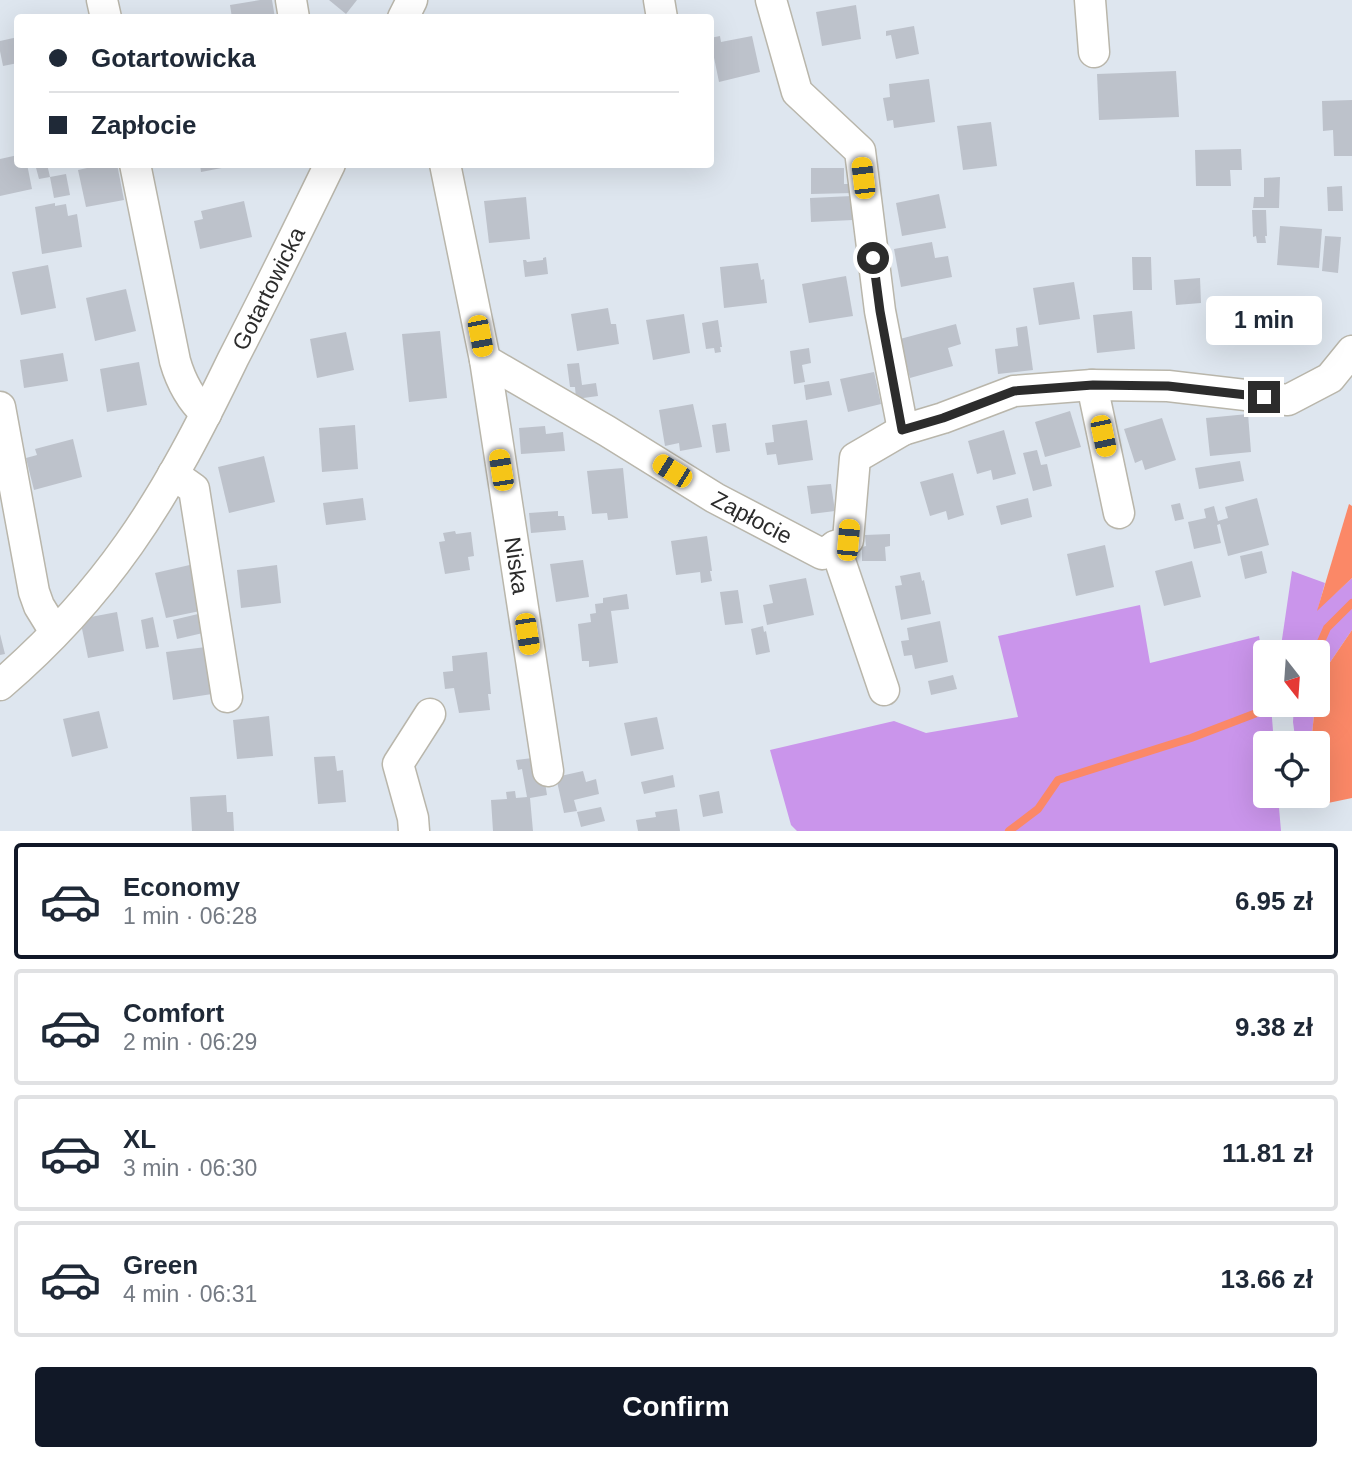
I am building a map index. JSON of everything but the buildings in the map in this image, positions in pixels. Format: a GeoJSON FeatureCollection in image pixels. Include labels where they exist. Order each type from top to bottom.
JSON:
{"type":"FeatureCollection","features":[{"type":"Feature","properties":{"kind":"street"},"geometry":{"type":"LineString","coordinates":[[771,0],[797,92],[860,151],[880,311],[902,430]]}},
{"type":"Feature","properties":{"kind":"street"},"geometry":{"type":"LineString","coordinates":[[1090,0],[1094,52]]}},
{"type":"Feature","properties":{"kind":"street"},"geometry":{"type":"LineString","coordinates":[[136,168],[175,361],[190,396],[206,414]]}},
{"type":"Feature","properties":{"kind":"street","name":"Gotartowicka"},"geometry":{"type":"LineString","coordinates":[[0,685],[55,632],[128,546],[146,519],[206,414],[328,168]]}},
{"type":"Feature","properties":{"kind":"street"},"geometry":{"type":"LineString","coordinates":[[446,168],[485,360]]}},
{"type":"Feature","properties":{"kind":"street"},"geometry":{"type":"LineString","coordinates":[[884,690],[835,547],[848,540],[855,458],[902,430],[943,418],[1014,391],[1093,385],[1168,386],[1288,400],[1330,378],[1352,351]]}},
{"type":"Feature","properties":{"kind":"street","name":"Zapłocie"},"geometry":{"type":"LineString","coordinates":[[485,360],[715,498],[822,554],[835,547]]}},
{"type":"Feature","properties":{"kind":"street","name":"Niska"},"geometry":{"type":"LineString","coordinates":[[485,360],[548,771]]}},
{"type":"Feature","properties":{"kind":"street"},"geometry":{"type":"LineString","coordinates":[[1093,385],[1119,513]]}},
{"type":"Feature","properties":{"kind":"street"},"geometry":{"type":"LineString","coordinates":[[0,407],[34,592],[55,632]]}},
{"type":"Feature","properties":{"kind":"street"},"geometry":{"type":"LineString","coordinates":[[173,474],[194,489],[227,697]]}},
{"type":"Feature","properties":{"kind":"street"},"geometry":{"type":"LineString","coordinates":[[414,831],[414,818],[398,764],[430,714]]}},
{"type":"Feature","properties":{"kind":"shaded area"},"geometry":{"type":"Polygon","coordinates":[[[1349,504],[1352,506],[1352,578],[1317,611],[1349,504]]]}},
{"type":"Feature","properties":{"kind":"shaded area"},"geometry":{"type":"Polygon","coordinates":[[[1292,571],[1325,583],[1318,609],[1352,578],[1352,630],[1330,662],[1330,640],[1282,640],[1292,571]]]}},
{"type":"Feature","properties":{"kind":"shaded area"},"geometry":{"type":"Polygon","coordinates":[[[1140,605],[1150,663],[1259,636],[1260,640],[1253,640],[1253,718],[1272,718],[1273,731],[1253,731],[1253,808],[1279,808],[1281,831],[797,831],[791,825],[770,750],[894,721],[926,733],[1018,717],[998,636],[1140,605]]]}},
{"type":"Feature","properties":{"kind":"shaded area"},"geometry":{"type":"Polygon","coordinates":[[[1352,630],[1352,798],[1330,803],[1330,731],[1312,731],[1314,718],[1330,718],[1330,662],[1352,630]]]}},
{"type":"Feature","properties":{"kind":"shaded area"},"geometry":{"type":"Polygon","coordinates":[[[1293,718],[1314,718],[1312,731],[1294,731],[1293,718]]]}},
{"type":"Feature","properties":{"kind":"waterway"},"geometry":{"type":"LineString","coordinates":[[1322,640],[1327,628],[1352,603]]}},
{"type":"Feature","properties":{"kind":"waterway"},"geometry":{"type":"LineString","coordinates":[[1009,831],[1038,809],[1058,780],[1191,738],[1253,714]]}},
{"type":"Feature","properties":{"kind":"route"},"geometry":{"type":"LineString","coordinates":[[873,258],[902,430],[943,418],[1014,391],[1093,385],[1168,386],[1264,397]]}}]}
